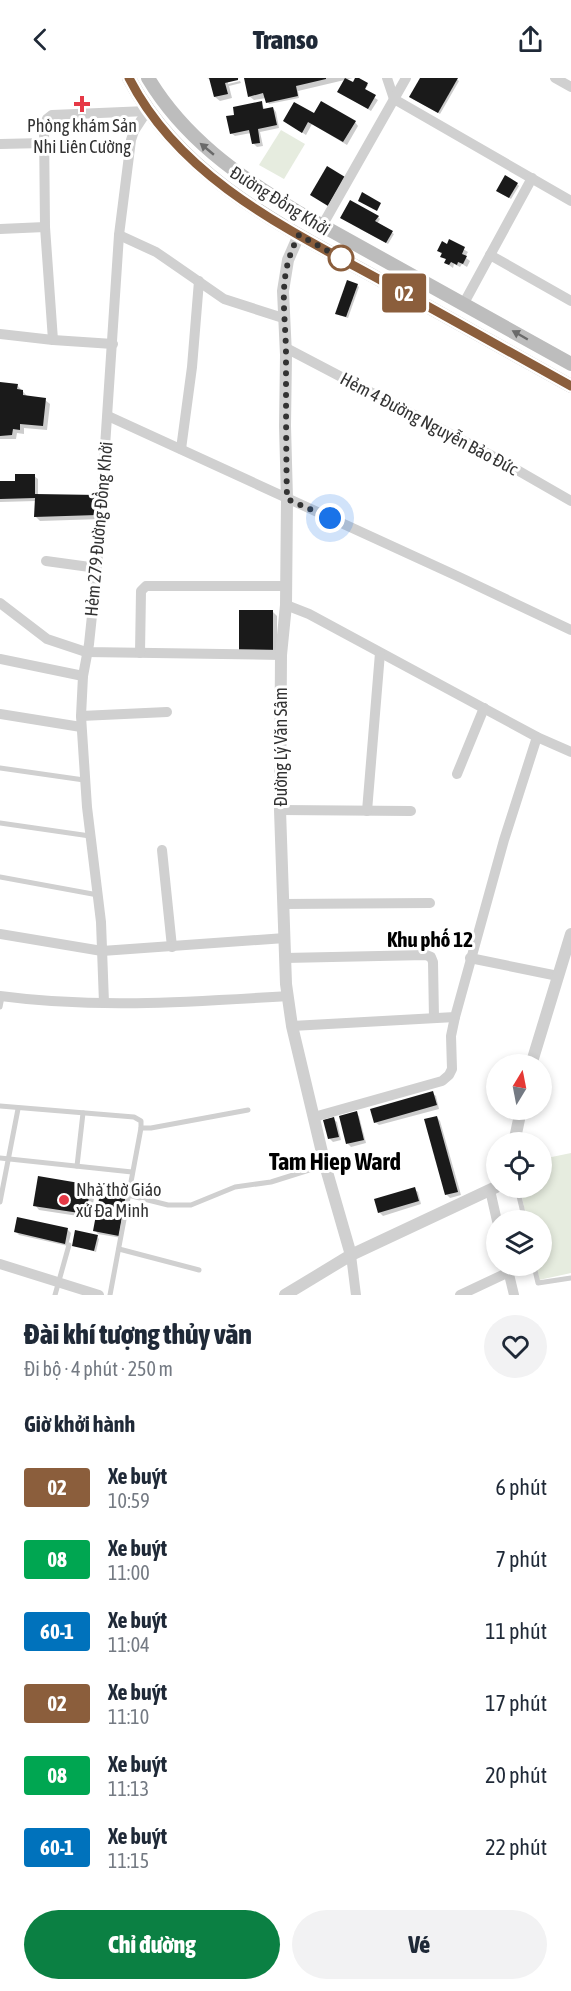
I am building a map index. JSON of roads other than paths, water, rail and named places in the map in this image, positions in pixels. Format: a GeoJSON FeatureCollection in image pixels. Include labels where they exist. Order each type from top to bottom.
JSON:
{"type":"FeatureCollection","features":[{"type":"Feature","properties":{"kind":"main road","name":"Đường Đồng Khởi"},"geometry":{"type":"LineString","coordinates":[[129,78],[147,111],[190,159],[216,182],[299,235],[571,386]]}},
{"type":"Feature","properties":{"kind":"main road","name":"Đường Đồng Khởi"},"geometry":{"type":"LineString","coordinates":[[147,78],[158,96],[181,124],[210,152],[260,188],[322,226],[571,364]]}},
{"type":"Feature","properties":{"kind":"main road"},"geometry":{"type":"LineString","coordinates":[[299,235],[308,218]]}},
{"type":"Feature","properties":{"kind":"main road"},"geometry":{"type":"LineString","coordinates":[[313,243],[322,226]]}},
{"type":"Feature","properties":{"kind":"street"},"geometry":{"type":"LineString","coordinates":[[387,78],[394,99],[571,201]]}},
{"type":"Feature","properties":{"kind":"street"},"geometry":{"type":"LineString","coordinates":[[322,226],[406,78]]}},
{"type":"Feature","properties":{"kind":"street"},"geometry":{"type":"LineString","coordinates":[[555,78],[571,87]]}},
{"type":"Feature","properties":{"kind":"street"},"geometry":{"type":"LineString","coordinates":[[53,340],[45,227],[44,126],[52,115],[147,111]]}},
{"type":"Feature","properties":{"kind":"street","name":"Hẻm 279 Đường Đồng Khởi"},"geometry":{"type":"LineString","coordinates":[[104,1003],[98,895],[90,836],[81,722],[83,676],[89,644],[97,568],[119,235],[134,131],[147,111]]}},
{"type":"Feature","properties":{"kind":"street"},"geometry":{"type":"LineString","coordinates":[[0,144],[44,143]]}},
{"type":"Feature","properties":{"kind":"street"},"geometry":{"type":"LineString","coordinates":[[464,303],[532,178]]}},
{"type":"Feature","properties":{"kind":"street"},"geometry":{"type":"LineString","coordinates":[[0,229],[45,227]]}},
{"type":"Feature","properties":{"kind":"street"},"geometry":{"type":"LineString","coordinates":[[119,235],[156,252],[224,300],[283,318]]}},
{"type":"Feature","properties":{"kind":"street","name":"Đường Lý Văn Sâm"},"geometry":{"type":"LineString","coordinates":[[299,235],[286,268],[283,318],[286,348],[287,499],[286,605],[281,655],[280,810],[285,958],[287,996],[292,1026],[325,1165],[351,1255]]}},
{"type":"Feature","properties":{"kind":"street"},"geometry":{"type":"LineString","coordinates":[[490,255],[571,301]]}},
{"type":"Feature","properties":{"kind":"street"},"geometry":{"type":"LineString","coordinates":[[181,449],[192,367],[199,281]]}},
{"type":"Feature","properties":{"kind":"street"},"geometry":{"type":"LineString","coordinates":[[0,334],[113,344]]}},
{"type":"Feature","properties":{"kind":"street","name":"Hẻm 4 Đường Nguyễn Bảo Đức"},"geometry":{"type":"LineString","coordinates":[[286,348],[498,459],[571,501]]}},
{"type":"Feature","properties":{"kind":"street"},"geometry":{"type":"LineString","coordinates":[[108,416],[571,630]]}},
{"type":"Feature","properties":{"kind":"street"},"geometry":{"type":"LineString","coordinates":[[46,561],[97,568]]}},
{"type":"Feature","properties":{"kind":"street"},"geometry":{"type":"LineString","coordinates":[[140,653],[141,591],[146,586],[285,586]]}},
{"type":"Feature","properties":{"kind":"street"},"geometry":{"type":"LineString","coordinates":[[0,603],[47,639],[86,652],[281,655]]}},
{"type":"Feature","properties":{"kind":"street"},"geometry":{"type":"LineString","coordinates":[[286,605],[309,614],[537,737],[571,752]]}},
{"type":"Feature","properties":{"kind":"street"},"geometry":{"type":"LineString","coordinates":[[367,811],[380,653]]}},
{"type":"Feature","properties":{"kind":"street"},"geometry":{"type":"LineString","coordinates":[[0,659],[83,676]]}},
{"type":"Feature","properties":{"kind":"street"},"geometry":{"type":"LineString","coordinates":[[456,774],[484,708]]}},
{"type":"Feature","properties":{"kind":"street"},"geometry":{"type":"LineString","coordinates":[[0,714],[81,722],[167,712]]}},
{"type":"Feature","properties":{"kind":"street"},"geometry":{"type":"LineString","coordinates":[[314,1117],[442,1081],[449,1075],[452,1069],[451,1036],[470,958],[537,737]]}},
{"type":"Feature","properties":{"kind":"street"},"geometry":{"type":"LineString","coordinates":[[280,810],[411,811]]}},
{"type":"Feature","properties":{"kind":"street"},"geometry":{"type":"LineString","coordinates":[[162,850],[171,947]]}},
{"type":"Feature","properties":{"kind":"street"},"geometry":{"type":"LineString","coordinates":[[283,904],[429,903]]}},
{"type":"Feature","properties":{"kind":"street"},"geometry":{"type":"LineString","coordinates":[[0,933],[102,951],[285,938]]}},
{"type":"Feature","properties":{"kind":"street"},"geometry":{"type":"LineString","coordinates":[[534,1054],[570,939]]}},
{"type":"Feature","properties":{"kind":"street"},"geometry":{"type":"LineString","coordinates":[[285,958],[426,955],[431,957],[434,1018]]}},
{"type":"Feature","properties":{"kind":"street"},"geometry":{"type":"LineString","coordinates":[[470,958],[558,976]]}},
{"type":"Feature","properties":{"kind":"street"},"geometry":{"type":"LineString","coordinates":[[0,1000],[148,1004],[287,996]]}},
{"type":"Feature","properties":{"kind":"street"},"geometry":{"type":"LineString","coordinates":[[292,1026],[455,1017]]}},
{"type":"Feature","properties":{"kind":"street"},"geometry":{"type":"LineString","coordinates":[[285,1295],[351,1255],[486,1192]]}},
{"type":"Feature","properties":{"kind":"street"},"geometry":{"type":"LineString","coordinates":[[351,1255],[356,1295]]}},
{"type":"Feature","properties":{"kind":"street"},"geometry":{"type":"LineString","coordinates":[[0,1264],[99,1295]]}},
{"type":"Feature","properties":{"kind":"street"},"geometry":{"type":"LineString","coordinates":[[460,1295],[495,1276]]}},
{"type":"Feature","properties":{"kind":"street"},"geometry":{"type":"LineString","coordinates":[[510,1276],[514,1295]]}},
{"type":"Feature","properties":{"kind":"lane"},"geometry":{"type":"LineString","coordinates":[[0,768],[85,780]]}},
{"type":"Feature","properties":{"kind":"lane"},"geometry":{"type":"LineString","coordinates":[[0,823],[90,836]]}},
{"type":"Feature","properties":{"kind":"lane"},"geometry":{"type":"LineString","coordinates":[[0,878],[98,895]]}},
{"type":"Feature","properties":{"kind":"lane"},"geometry":{"type":"LineString","coordinates":[[0,1106],[134,1117],[141,1121],[110,1295]]}},
{"type":"Feature","properties":{"kind":"lane"},"geometry":{"type":"LineString","coordinates":[[0,1202],[18,1108]]}},
{"type":"Feature","properties":{"kind":"lane"},"geometry":{"type":"LineString","coordinates":[[141,1128],[196,1121],[248,1110]]}},
{"type":"Feature","properties":{"kind":"lane"},"geometry":{"type":"LineString","coordinates":[[77,1166],[83,1113]]}},
{"type":"Feature","properties":{"kind":"lane"},"geometry":{"type":"LineString","coordinates":[[0,1158],[132,1172]]}},
{"type":"Feature","properties":{"kind":"lane"},"geometry":{"type":"LineString","coordinates":[[128,1195],[168,1205],[191,1205],[235,1187],[271,1182],[325,1165]]}},
{"type":"Feature","properties":{"kind":"lane"},"geometry":{"type":"LineString","coordinates":[[55,1295],[69,1245]]}},
{"type":"Feature","properties":{"kind":"lane"},"geometry":{"type":"LineString","coordinates":[[119,1249],[199,1270]]}},
{"type":"Feature","properties":{"kind":"lane"},"geometry":{"type":"LineString","coordinates":[[536,1276],[538,1283],[571,1278]]}},
{"type":"Feature","properties":{"kind":"place","name":"Phòng khám Sản Nhi Liên Cường"},"geometry":{"type":"Point","coordinates":[82,104]}},
{"type":"Feature","properties":{"kind":"place","name":"Nhà thờ Giáo xứ Đa Minh"},"geometry":{"type":"Point","coordinates":[64,1200]}},
{"type":"Feature","properties":{"kind":"district","name":"Khu phố 12"},"geometry":{"type":"Point","coordinates":[430,940]}},
{"type":"Feature","properties":{"kind":"district","name":"Tam Hiep Ward"},"geometry":{"type":"Point","coordinates":[335,1162]}}]}
